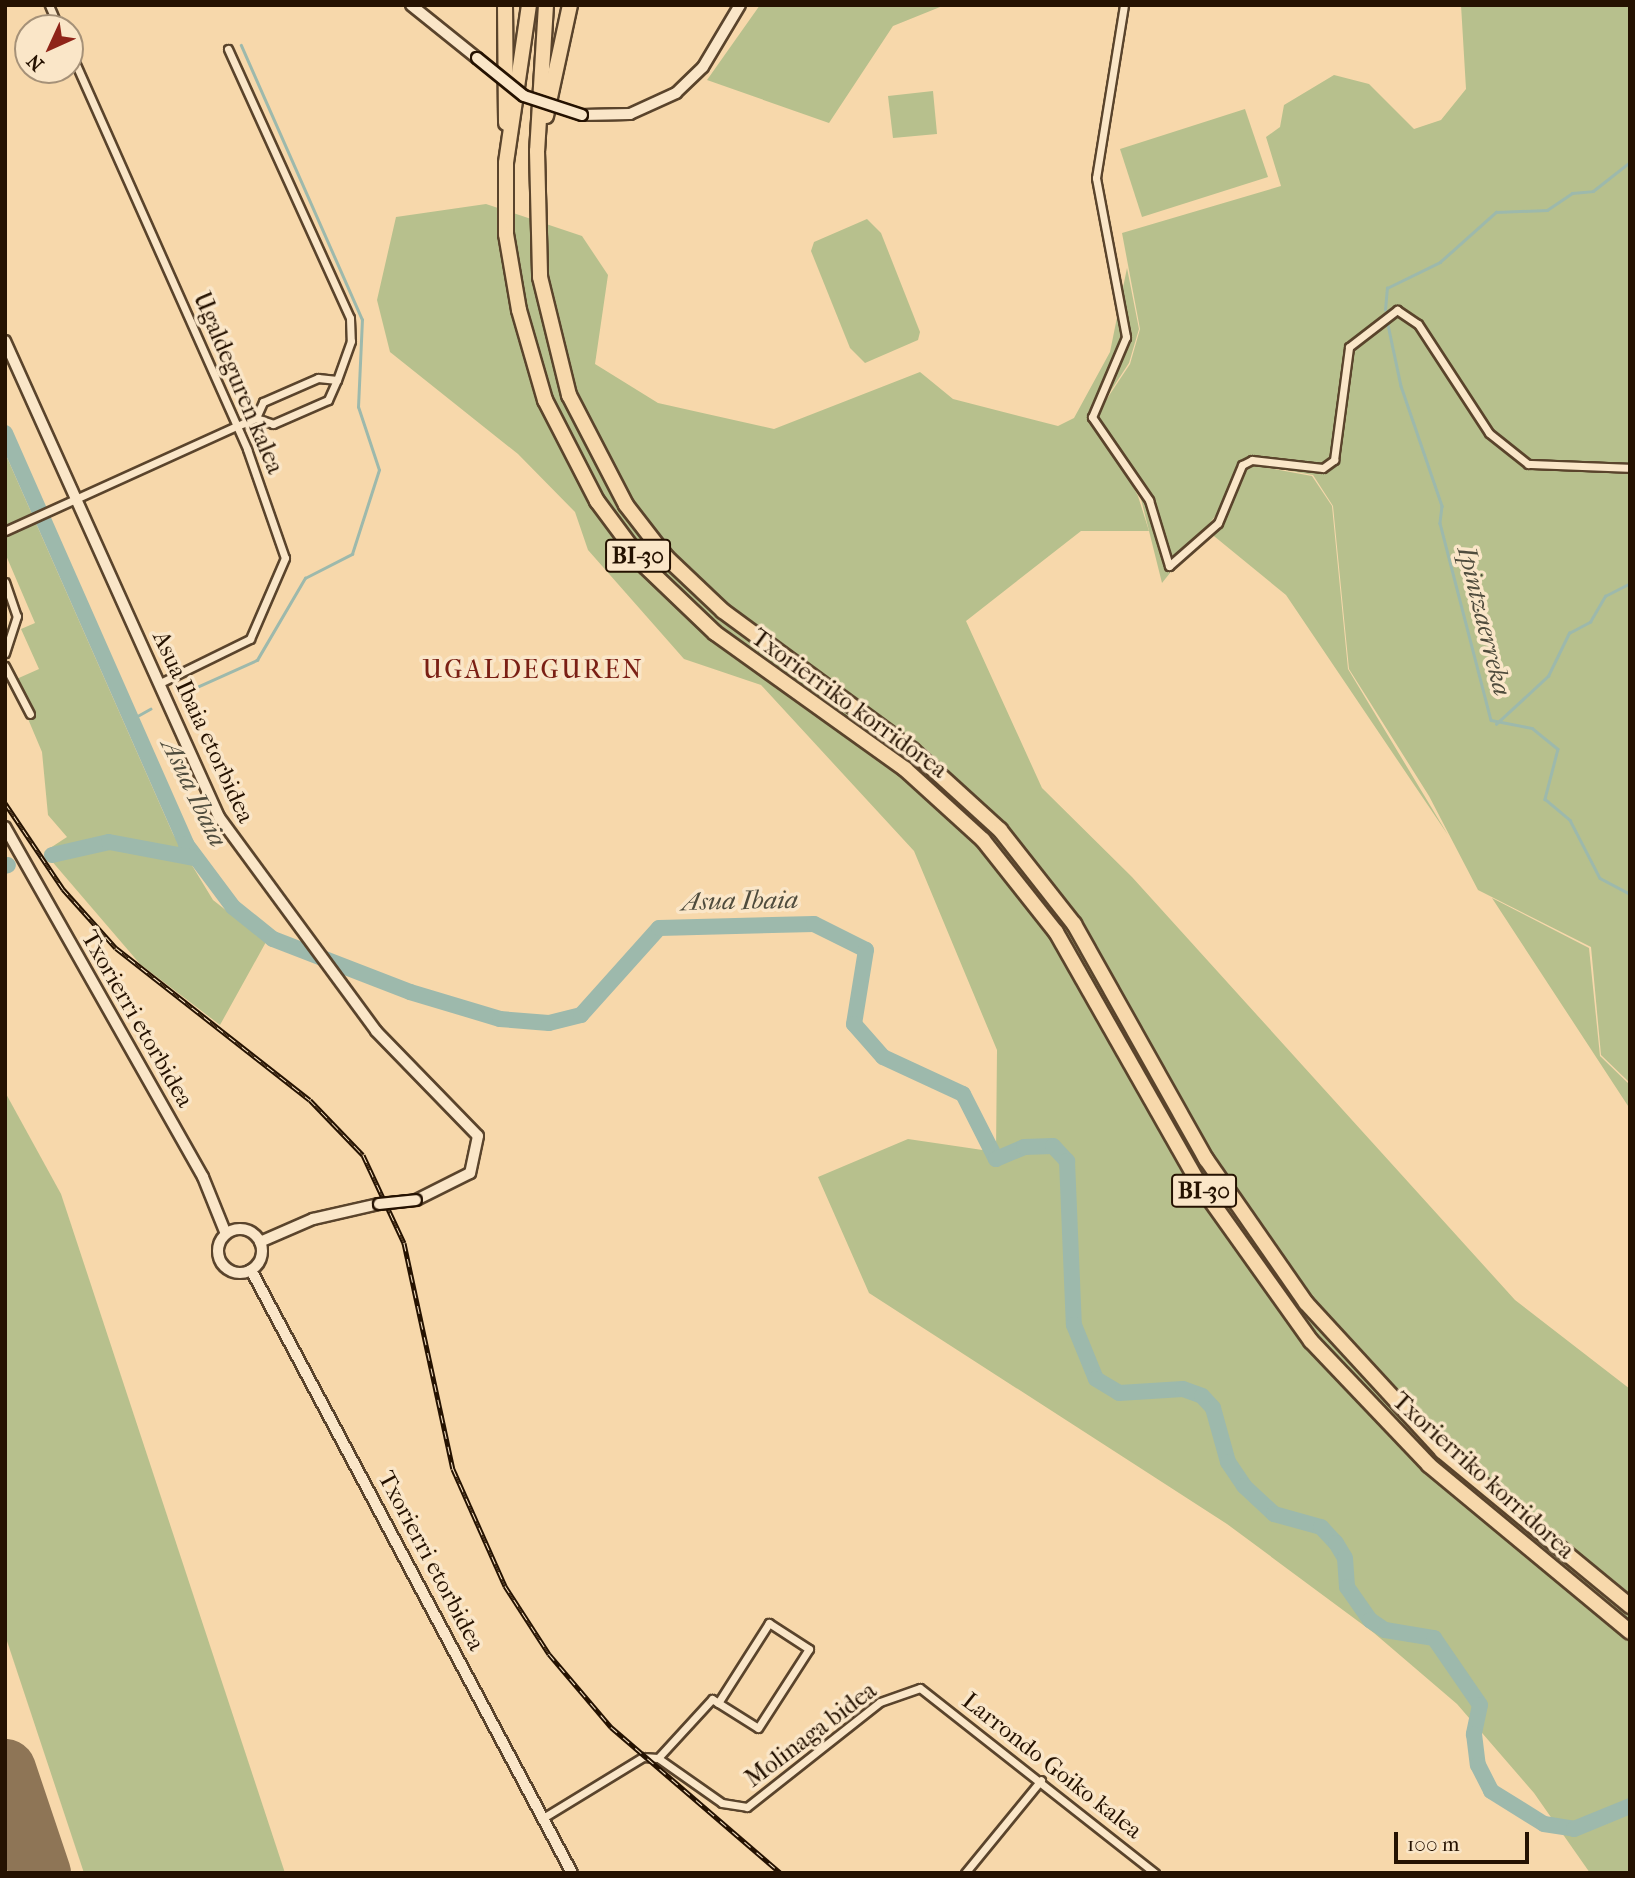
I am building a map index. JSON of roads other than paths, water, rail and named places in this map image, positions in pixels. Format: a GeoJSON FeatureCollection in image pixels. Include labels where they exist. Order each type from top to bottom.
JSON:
{"type":"FeatureCollection","features":[{"type":"Feature","properties":{"kind":"highway"},"geometry":{"type":"LineString","coordinates":[[505,5],[506,163]]}},
{"type":"Feature","properties":{"kind":"highway"},"geometry":{"type":"LineString","coordinates":[[513,120],[519,5]]}},
{"type":"Feature","properties":{"kind":"highway","name":"Txorierriko korridorea"},"geometry":{"type":"LineString","coordinates":[[529,5],[506,163],[506,234],[534,366],[575,464],[627,544],[715,633],[905,769],[983,840],[1056,932],[1199,1184],[1311,1341],[1429,1465],[1630,1632]]}},
{"type":"Feature","properties":{"kind":"highway","name":"Txorierriko korridorea"},"geometry":{"type":"LineString","coordinates":[[546,5],[537,151],[539,262],[558,357],[585,434],[638,522],[723,611],[912,750],[1000,830],[1074,924],[1206,1159],[1319,1320],[1457,1464],[1630,1606]]}},
{"type":"Feature","properties":{"kind":"highway"},"geometry":{"type":"LineString","coordinates":[[537,151],[570,8]]}},
{"type":"Feature","properties":{"kind":"street"},"geometry":{"type":"LineString","coordinates":[[411,5],[524,96],[582,115],[629,114],[664,101],[695,77],[747,5]]}},
{"type":"Feature","properties":{"kind":"street"},"geometry":{"type":"LineString","coordinates":[[731,25],[740,5]]}},
{"type":"Feature","properties":{"kind":"street"},"geometry":{"type":"LineString","coordinates":[[1124,5],[1096,178],[1126,337],[1092,417],[1149,500],[1169,566],[1202,542],[1228,508],[1235,478],[1252,460],[1323,468],[1334,460],[1349,348],[1397,310],[1418,324],[1489,433],[1528,464],[1630,468]]}},
{"type":"Feature","properties":{"kind":"street"},"geometry":{"type":"LineString","coordinates":[[228,48],[350,318],[351,341],[328,400],[268,425],[256,418]]}},
{"type":"Feature","properties":{"kind":"street","name":"Ugaldeguren kalea"},"geometry":{"type":"LineString","coordinates":[[84,82],[237,426],[284,567],[250,639],[158,684]]}},
{"type":"Feature","properties":{"kind":"street","name":"Asua Ibaia etorbidea"},"geometry":{"type":"LineString","coordinates":[[5,341],[219,817],[356,1006],[478,1136],[470,1173],[416,1200],[313,1219],[260,1242]]}},
{"type":"Feature","properties":{"kind":"street"},"geometry":{"type":"LineString","coordinates":[[5,531],[256,418],[263,402],[318,378],[337,380]]}},
{"type":"Feature","properties":{"kind":"street"},"geometry":{"type":"LineString","coordinates":[[5,582],[17,616],[5,653]]}},
{"type":"Feature","properties":{"kind":"street"},"geometry":{"type":"LineString","coordinates":[[5,666],[30,715]]}},
{"type":"Feature","properties":{"kind":"street","name":"Txorierri etorbidea"},"geometry":{"type":"LineString","coordinates":[[5,827],[202,1177],[226,1234],[218,1253],[224,1266],[251,1270],[572,1873]]}},
{"type":"Feature","properties":{"kind":"street"},"geometry":{"type":"LineString","coordinates":[[226,1234],[245,1230],[260,1242],[261,1255],[251,1270]]}},
{"type":"Feature","properties":{"kind":"street"},"geometry":{"type":"LineString","coordinates":[[543,1818],[643,1757],[658,1758],[712,1699],[718,1703],[758,1728],[809,1650],[769,1623],[718,1703]]}},
{"type":"Feature","properties":{"kind":"street","name":"Molinaga bidea"},"geometry":{"type":"LineString","coordinates":[[658,1758],[739,1809],[756,1803],[880,1702],[924,1690]]}},
{"type":"Feature","properties":{"kind":"street","name":"Larrondo Goiko kalea"},"geometry":{"type":"LineString","coordinates":[[924,1690],[1041,1780],[1155,1873]]}},
{"type":"Feature","properties":{"kind":"street"},"geometry":{"type":"LineString","coordinates":[[965,1873],[1041,1780]]}},
{"type":"Feature","properties":{"kind":"waterway"},"geometry":{"type":"LineString","coordinates":[[186,692],[257,660],[305,578],[352,554],[379,470],[358,407],[362,320],[241,46]]}},
{"type":"Feature","properties":{"kind":"waterway","name":"Ipintzaerreka"},"geometry":{"type":"LineString","coordinates":[[1385,310],[1387,288],[1440,262],[1496,212],[1547,210],[1572,193],[1593,191],[1630,162]]}},
{"type":"Feature","properties":{"kind":"waterway","name":"Ipintzaerreka"},"geometry":{"type":"LineString","coordinates":[[1387,320],[1401,386],[1442,506],[1440,523],[1491,720],[1532,728],[1558,749],[1545,799],[1570,820],[1600,878],[1630,894]]}},
{"type":"Feature","properties":{"kind":"waterway","name":"Asua Ibaia"},"geometry":{"type":"LineString","coordinates":[[5,433],[186,844],[233,907],[273,939],[410,992],[500,1019],[549,1023],[581,1015],[659,928],[814,924],[866,950],[854,1024],[883,1057],[963,1094],[996,1159],[1024,1147],[1053,1146],[1067,1161],[1074,1325],[1096,1379],[1119,1393],[1183,1389],[1202,1396],[1213,1408],[1228,1462],[1244,1486],[1274,1514],[1321,1527],[1345,1558],[1347,1587],[1370,1620],[1385,1630],[1434,1638],[1480,1705],[1474,1734],[1478,1765],[1491,1791],[1544,1824],[1574,1829],[1630,1806]]}},
{"type":"Feature","properties":{"kind":"waterway"},"geometry":{"type":"LineString","coordinates":[[1496,724],[1548,676],[1569,633],[1590,622],[1605,596],[1630,583]]}},
{"type":"Feature","properties":{"kind":"waterway"},"geometry":{"type":"LineString","coordinates":[[132,719],[150,709]]}},
{"type":"Feature","properties":{"kind":"waterway"},"geometry":{"type":"LineString","coordinates":[[52,855],[109,842],[194,858]]}},
{"type":"Feature","properties":{"kind":"railway"},"geometry":{"type":"LineString","coordinates":[[5,803],[63,889],[116,948],[310,1100],[363,1155],[404,1243],[453,1469],[505,1586],[549,1654],[611,1727],[781,1873]]}},
{"type":"Feature","properties":{"kind":"district","name":"UGALDEGUREN"},"geometry":{"type":"Point","coordinates":[533,670]}}]}
